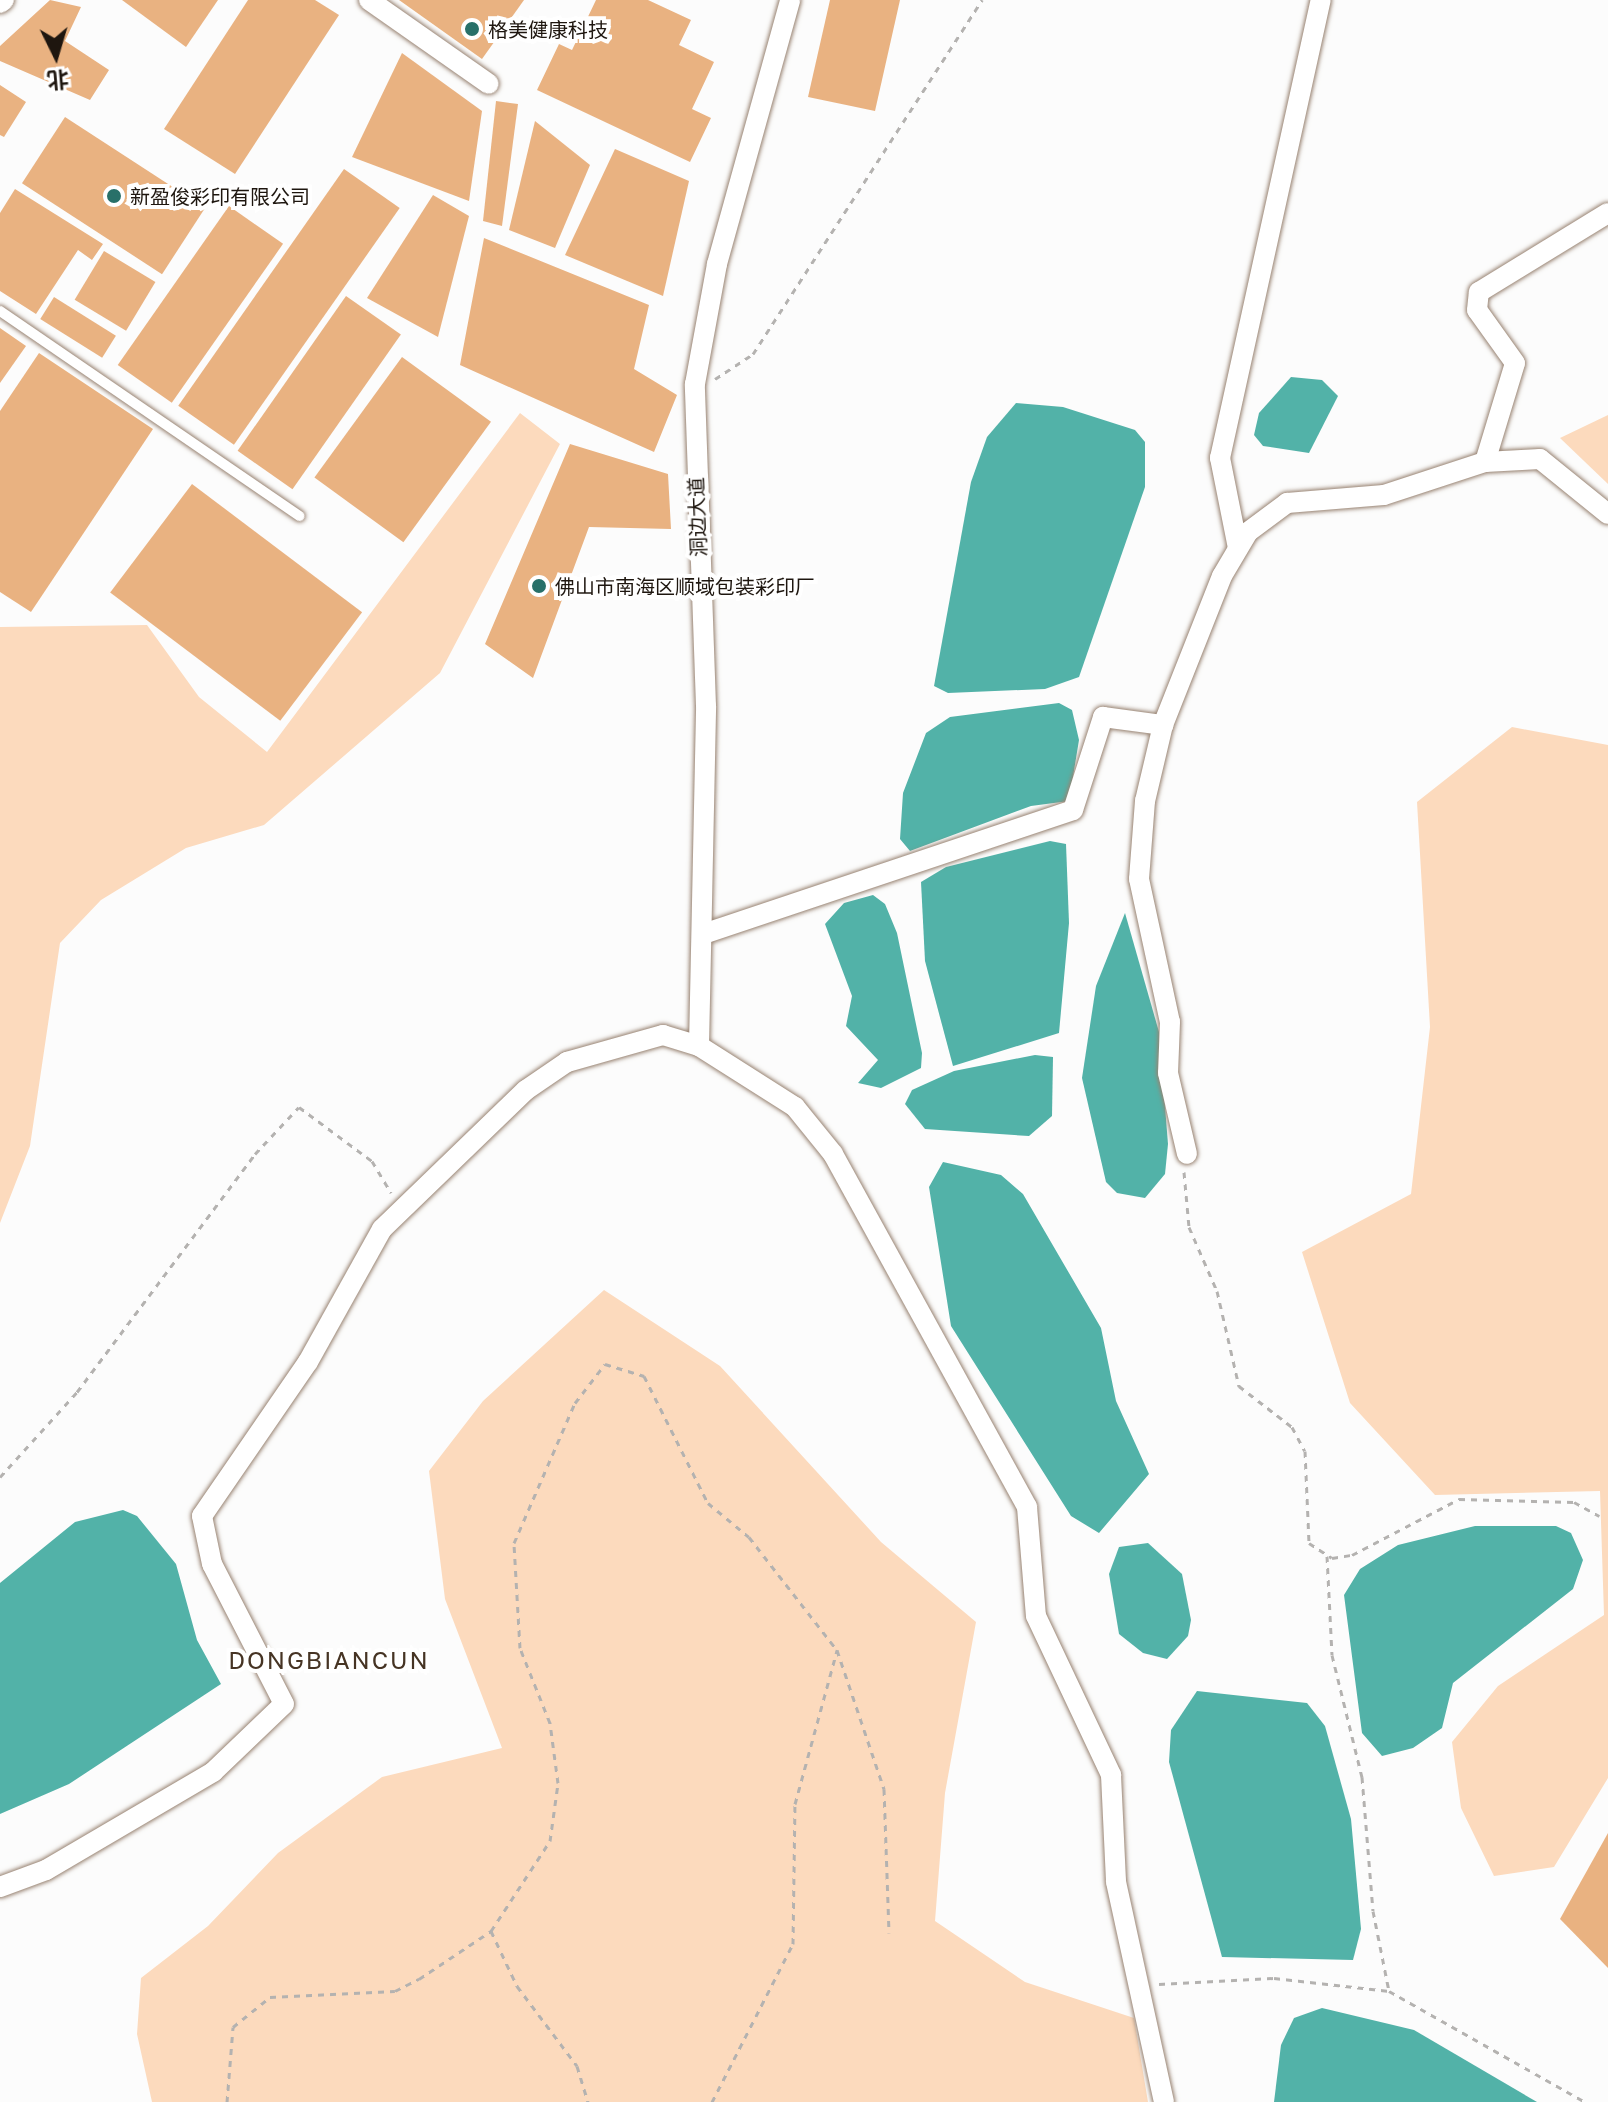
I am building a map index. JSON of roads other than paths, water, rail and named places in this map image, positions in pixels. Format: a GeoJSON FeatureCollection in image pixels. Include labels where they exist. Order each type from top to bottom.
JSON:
{"type":"FeatureCollection","features":[{"type":"Feature","properties":{"kind":"street"},"geometry":{"type":"LineString","coordinates":[[369,0],[489,84]]}},
{"type":"Feature","properties":{"kind":"street","name":"洞边大道"},"geometry":{"type":"LineString","coordinates":[[699,1046],[706,706],[695,384],[717,264],[790,0]]}},
{"type":"Feature","properties":{"kind":"street"},"geometry":{"type":"LineString","coordinates":[[1238,548],[1220,458],[1321,0]]}},
{"type":"Feature","properties":{"kind":"street"},"geometry":{"type":"LineString","coordinates":[[1485,462],[1515,363],[1477,310],[1479,292],[1608,213]]}},
{"type":"Feature","properties":{"kind":"street"},"geometry":{"type":"LineString","coordinates":[[1187,1154],[1168,1073],[1170,1022],[1139,879],[1145,801],[1163,725],[1238,548],[1287,503],[1384,495],[1485,462],[1540,459],[1608,514]]}},
{"type":"Feature","properties":{"kind":"street"},"geometry":{"type":"LineString","coordinates":[[703,934],[1073,810],[1103,717],[1163,725]]}},
{"type":"Feature","properties":{"kind":"street"},"geometry":{"type":"LineString","coordinates":[[0,1887],[46,1870],[213,1772],[284,1704],[212,1564],[202,1516],[308,1362],[382,1229],[404,1206],[526,1090],[567,1062],[663,1035],[699,1046],[795,1107],[833,1154],[1027,1507],[1036,1616],[1111,1775],[1116,1882],[1164,2102]]}},
{"type":"Feature","properties":{"kind":"lane"},"geometry":{"type":"LineString","coordinates":[[0,311],[299,516]]}},
{"type":"Feature","properties":{"kind":"water"},"geometry":{"type":"Polygon","coordinates":[[[1291,377],[1322,380],[1338,396],[1309,453],[1263,446],[1254,435],[1259,413],[1291,377]]]}},
{"type":"Feature","properties":{"kind":"water"},"geometry":{"type":"Polygon","coordinates":[[[1016,403],[1063,407],[1135,430],[1145,442],[1145,487],[1079,677],[1045,689],[948,693],[934,686],[971,482],[987,437],[1016,403]]]}},
{"type":"Feature","properties":{"kind":"water"},"geometry":{"type":"Polygon","coordinates":[[[1059,703],[1072,710],[1079,740],[1069,801],[1031,806],[910,851],[900,839],[903,793],[926,733],[950,717],[1059,703]]]}},
{"type":"Feature","properties":{"kind":"water"},"geometry":{"type":"Polygon","coordinates":[[[1050,841],[1066,844],[1069,923],[1059,1033],[953,1066],[925,961],[921,882],[946,867],[1050,841]]]}},
{"type":"Feature","properties":{"kind":"water"},"geometry":{"type":"Polygon","coordinates":[[[873,895],[885,904],[897,933],[922,1053],[921,1068],[881,1088],[858,1083],[878,1060],[846,1026],[852,996],[825,924],[844,903],[873,895]]]}},
{"type":"Feature","properties":{"kind":"water"},"geometry":{"type":"Polygon","coordinates":[[[1125,913],[1159,1032],[1168,1144],[1165,1174],[1145,1198],[1117,1193],[1106,1182],[1082,1078],[1096,986],[1125,913]]]}},
{"type":"Feature","properties":{"kind":"water"},"geometry":{"type":"Polygon","coordinates":[[[1035,1055],[1053,1057],[1052,1116],[1029,1136],[925,1129],[905,1104],[912,1090],[954,1071],[1035,1055]]]}},
{"type":"Feature","properties":{"kind":"water"},"geometry":{"type":"Polygon","coordinates":[[[943,1162],[1001,1175],[1023,1194],[1101,1328],[1116,1401],[1149,1474],[1099,1533],[1071,1516],[951,1326],[929,1187],[943,1162]]]}},
{"type":"Feature","properties":{"kind":"water"},"geometry":{"type":"Polygon","coordinates":[[[123,1510],[137,1516],[176,1564],[197,1640],[221,1684],[69,1784],[0,1814],[0,1583],[75,1522],[123,1510]]]}},
{"type":"Feature","properties":{"kind":"water"},"geometry":{"type":"Polygon","coordinates":[[[1475,1526],[1556,1526],[1571,1533],[1583,1560],[1573,1589],[1453,1683],[1442,1728],[1413,1748],[1382,1756],[1362,1733],[1344,1595],[1360,1569],[1398,1545],[1475,1526]]]}},
{"type":"Feature","properties":{"kind":"water"},"geometry":{"type":"Polygon","coordinates":[[[1148,1543],[1182,1574],[1191,1620],[1188,1636],[1167,1659],[1143,1653],[1119,1634],[1109,1574],[1119,1547],[1148,1543]]]}},
{"type":"Feature","properties":{"kind":"water"},"geometry":{"type":"Polygon","coordinates":[[[1197,1691],[1307,1703],[1325,1726],[1351,1819],[1361,1929],[1353,1960],[1222,1957],[1169,1762],[1171,1730],[1197,1691]]]}},
{"type":"Feature","properties":{"kind":"water"},"geometry":{"type":"Polygon","coordinates":[[[1322,2008],[1414,2030],[1537,2102],[1274,2102],[1281,2045],[1294,2018],[1322,2008]]]}},
{"type":"Feature","properties":{"kind":"place","name":"格美健康科技"},"geometry":{"type":"Point","coordinates":[472,29]}},
{"type":"Feature","properties":{"kind":"place","name":"新盈俊彩印有限公司"},"geometry":{"type":"Point","coordinates":[114,196]}},
{"type":"Feature","properties":{"kind":"place","name":"佛山市南海区顺域包装彩印厂"},"geometry":{"type":"Point","coordinates":[539,586]}},
{"type":"Feature","properties":{"kind":"district","name":"DONGBIANCUN"},"geometry":{"type":"Point","coordinates":[329,1660]}}]}
